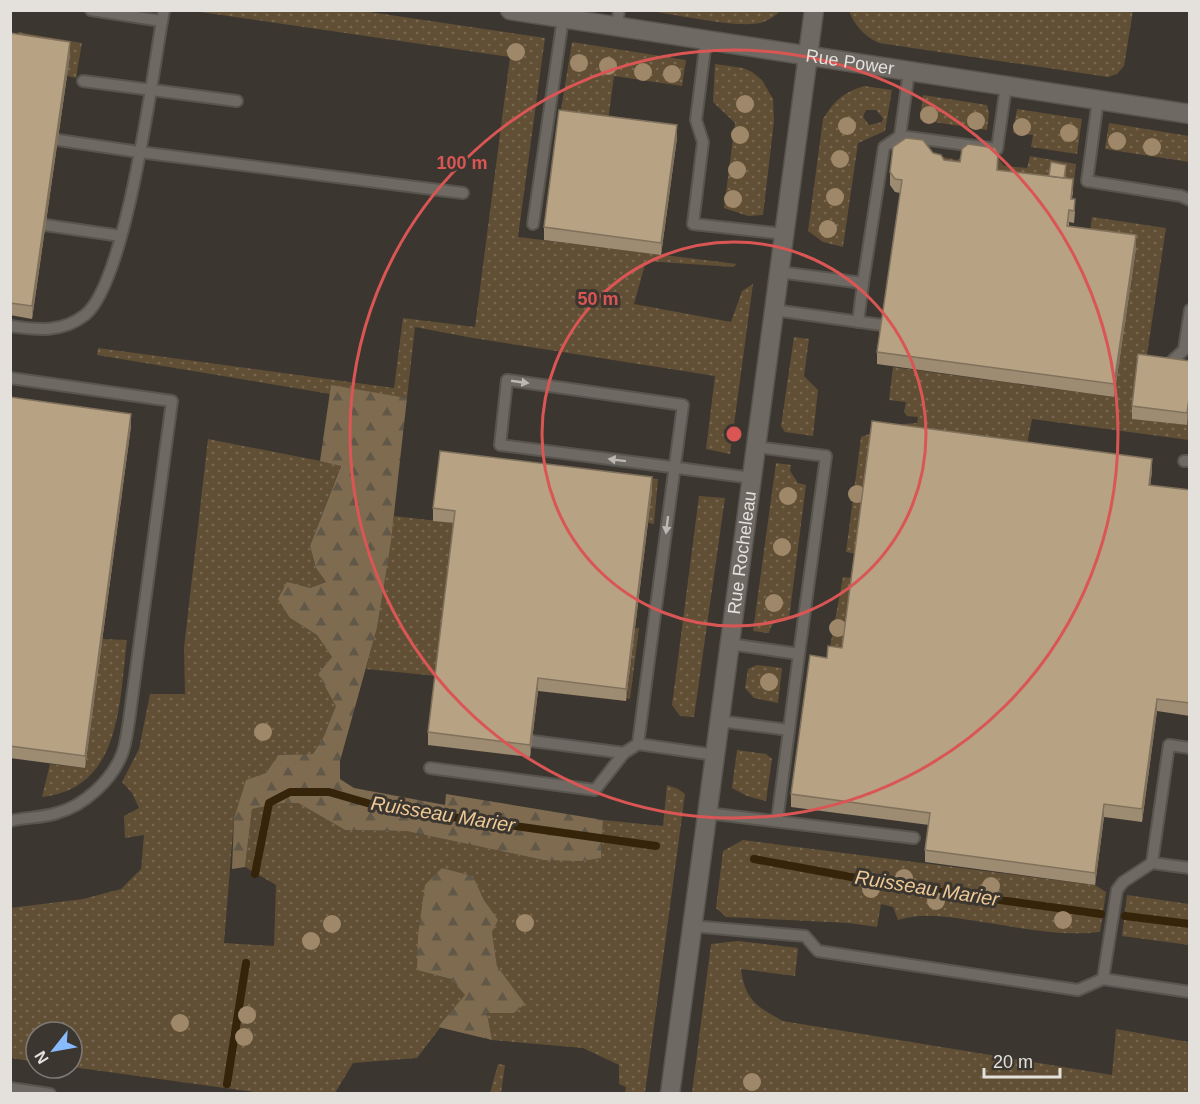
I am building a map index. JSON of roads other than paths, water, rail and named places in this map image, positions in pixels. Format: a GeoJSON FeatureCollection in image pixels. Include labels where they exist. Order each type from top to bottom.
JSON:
{"type":"FeatureCollection","features":[{"type":"Feature","properties":{"kind":"street","name":"Rue Power"},"geometry":{"type":"LineString","coordinates":[[510,10],[563,18],[618,19],[706,40],[1190,114]]}},
{"type":"Feature","properties":{"kind":"street","name":"Rue Rocheleau"},"geometry":{"type":"LineString","coordinates":[[670,1094],[814,10]]}},
{"type":"Feature","properties":{"kind":"lane"},"geometry":{"type":"LineString","coordinates":[[10,326],[48,330],[74,323],[87,313],[98,300],[121,236],[139,152],[163,16],[91,10]]}},
{"type":"Feature","properties":{"kind":"lane"},"geometry":{"type":"LineString","coordinates":[[533,224],[563,18]]}},
{"type":"Feature","properties":{"kind":"lane"},"geometry":{"type":"LineString","coordinates":[[706,40],[696,120],[703,142],[693,224],[784,234]]}},
{"type":"Feature","properties":{"kind":"lane"},"geometry":{"type":"LineString","coordinates":[[900,136],[909,71]]}},
{"type":"Feature","properties":{"kind":"lane"},"geometry":{"type":"LineString","coordinates":[[83,81],[237,101]]}},
{"type":"Feature","properties":{"kind":"lane"},"geometry":{"type":"LineString","coordinates":[[858,322],[884,147],[900,136],[997,149],[1006,86]]}},
{"type":"Feature","properties":{"kind":"lane"},"geometry":{"type":"LineString","coordinates":[[1098,100],[1087,181],[1181,196],[1190,200]]}},
{"type":"Feature","properties":{"kind":"lane"},"geometry":{"type":"LineString","coordinates":[[58,140],[463,193]]}},
{"type":"Feature","properties":{"kind":"lane"},"geometry":{"type":"LineString","coordinates":[[45,225],[121,236]]}},
{"type":"Feature","properties":{"kind":"lane"},"geometry":{"type":"LineString","coordinates":[[779,272],[863,283]]}},
{"type":"Feature","properties":{"kind":"lane"},"geometry":{"type":"LineString","coordinates":[[774,310],[882,325]]}},
{"type":"Feature","properties":{"kind":"lane"},"geometry":{"type":"LineString","coordinates":[[1171,371],[1173,360],[1184,350],[1190,310]]}},
{"type":"Feature","properties":{"kind":"lane"},"geometry":{"type":"LineString","coordinates":[[10,378],[172,401],[132,699],[122,754],[103,783],[76,805],[51,815],[10,821]]}},
{"type":"Feature","properties":{"kind":"lane"},"geometry":{"type":"LineString","coordinates":[[638,744],[675,467],[683,405],[507,380],[500,445],[675,467],[752,478]]}},
{"type":"Feature","properties":{"kind":"lane"},"geometry":{"type":"LineString","coordinates":[[756,447],[826,456],[777,821]]}},
{"type":"Feature","properties":{"kind":"lane"},"geometry":{"type":"LineString","coordinates":[[730,644],[799,654]]}},
{"type":"Feature","properties":{"kind":"lane"},"geometry":{"type":"LineString","coordinates":[[719,721],[789,730]]}},
{"type":"Feature","properties":{"kind":"lane"},"geometry":{"type":"LineString","coordinates":[[532,741],[624,753]]}},
{"type":"Feature","properties":{"kind":"lane"},"geometry":{"type":"LineString","coordinates":[[430,768],[595,790],[624,753],[638,744],[715,755]]}},
{"type":"Feature","properties":{"kind":"lane"},"geometry":{"type":"LineString","coordinates":[[1152,863],[1169,745],[1190,748]]}},
{"type":"Feature","properties":{"kind":"lane"},"geometry":{"type":"LineString","coordinates":[[707,813],[914,838]]}},
{"type":"Feature","properties":{"kind":"lane"},"geometry":{"type":"LineString","coordinates":[[1103,979],[1117,890],[1123,882],[1152,863],[1190,868]]}},
{"type":"Feature","properties":{"kind":"lane"},"geometry":{"type":"LineString","coordinates":[[692,926],[805,936],[818,951],[1078,990],[1103,979],[1190,992]]}},
{"type":"Feature","properties":{"kind":"lane"},"geometry":{"type":"LineString","coordinates":[[10,1088],[50,1094]]}},
{"type":"Feature","properties":{"kind":"waterway","name":"Ruisseau Marier"},"geometry":{"type":"LineString","coordinates":[[255,874],[269,803],[290,792],[329,792],[381,807],[656,846]]}},
{"type":"Feature","properties":{"kind":"waterway","name":"Ruisseau Marier"},"geometry":{"type":"LineString","coordinates":[[754,859],[905,887],[1101,914]]}},
{"type":"Feature","properties":{"kind":"waterway","name":"Ruisseau Marier"},"geometry":{"type":"LineString","coordinates":[[1125,916],[1190,924]]}},
{"type":"Feature","properties":{"kind":"waterway","name":"Ruisseau Marier"},"geometry":{"type":"LineString","coordinates":[[227,1084],[246,963]]}}]}
